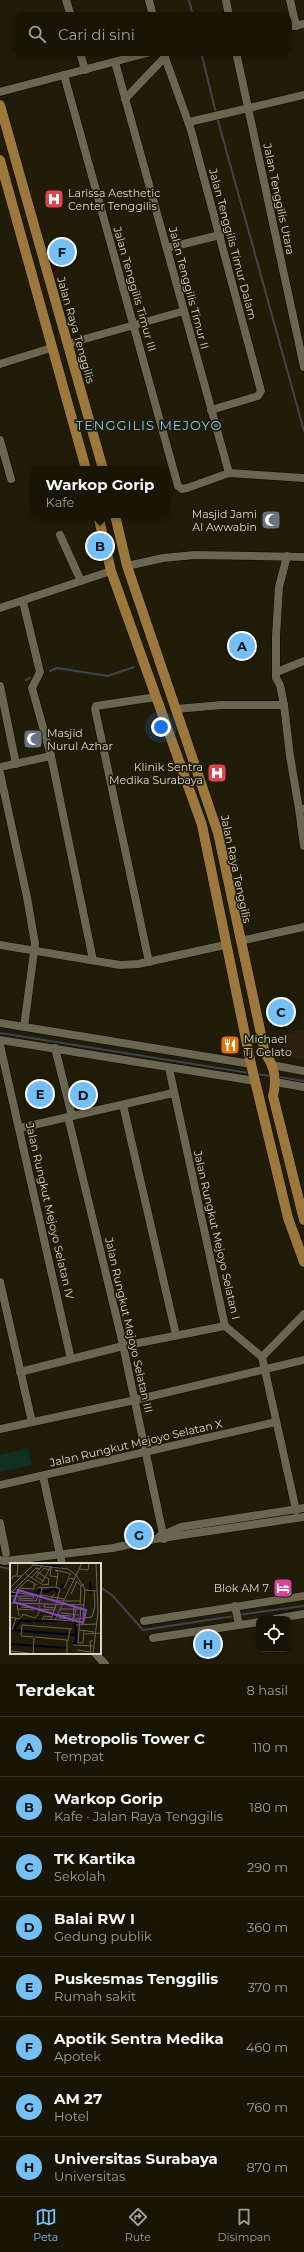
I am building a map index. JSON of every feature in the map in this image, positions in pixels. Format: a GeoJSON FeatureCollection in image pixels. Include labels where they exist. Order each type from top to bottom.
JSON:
{"type":"FeatureCollection","features":[{"type":"Feature","properties":{"kind":"main road","name":"Jalan Raya Tenggilis"},"geometry":{"type":"LineString","coordinates":[[0,105],[102,466]]}},
{"type":"Feature","properties":{"kind":"main road"},"geometry":{"type":"LineString","coordinates":[[0,160],[2,173],[85,466]]}},
{"type":"Feature","properties":{"kind":"main road"},"geometry":{"type":"LineString","coordinates":[[25,254],[34,254],[41,250]]}},
{"type":"Feature","properties":{"kind":"main road"},"geometry":{"type":"LineString","coordinates":[[82,452],[98,449]]}},
{"type":"Feature","properties":{"kind":"main road"},"geometry":{"type":"LineString","coordinates":[[98,518],[111,571],[202,825],[225,945],[253,1073],[282,1192],[304,1262]]}},
{"type":"Feature","properties":{"kind":"main road","name":"Jalan Raya Tenggilis"},"geometry":{"type":"LineString","coordinates":[[116,518],[128,566],[215,823],[255,1011],[265,1053],[274,1074]]}},
{"type":"Feature","properties":{"kind":"main road"},"geometry":{"type":"LineString","coordinates":[[212,881],[227,878]]}},
{"type":"Feature","properties":{"kind":"main road"},"geometry":{"type":"LineString","coordinates":[[240,1013],[255,1011]]}},
{"type":"Feature","properties":{"kind":"main road"},"geometry":{"type":"LineString","coordinates":[[274,1074],[273,1096],[304,1220]]}},
{"type":"Feature","properties":{"kind":"main road"},"geometry":{"type":"LineString","coordinates":[[282,1192],[296,1189]]}},
{"type":"Feature","properties":{"kind":"street"},"geometry":{"type":"LineString","coordinates":[[66,0],[70,12]]}},
{"type":"Feature","properties":{"kind":"street"},"geometry":{"type":"LineString","coordinates":[[148,0],[152,12]]}},
{"type":"Feature","properties":{"kind":"street"},"geometry":{"type":"LineString","coordinates":[[226,0],[228,12]]}},
{"type":"Feature","properties":{"kind":"street"},"geometry":{"type":"LineString","coordinates":[[290,0],[296,26]]}},
{"type":"Feature","properties":{"kind":"street"},"geometry":{"type":"LineString","coordinates":[[81,56],[85,70]]}},
{"type":"Feature","properties":{"kind":"street"},"geometry":{"type":"LineString","coordinates":[[0,92],[137,56]]}},
{"type":"Feature","properties":{"kind":"street"},"geometry":{"type":"LineString","coordinates":[[125,98],[162,56]]}},
{"type":"Feature","properties":{"kind":"street","name":"Jalan Tenggilis Timur Dalam"},"geometry":{"type":"LineString","coordinates":[[165,56],[189,122],[261,391],[258,396],[211,410]]}},
{"type":"Feature","properties":{"kind":"street","name":"Jalan Tenggilis Utara"},"geometry":{"type":"LineString","coordinates":[[237,56],[302,351],[304,367]]}},
{"type":"Feature","properties":{"kind":"street","name":"Jalan Tenggilis Timur II"},"geometry":{"type":"LineString","coordinates":[[115,62],[229,473]]}},
{"type":"Feature","properties":{"kind":"street","name":"Jalan Tenggilis Timur III"},"geometry":{"type":"LineString","coordinates":[[64,75],[178,486],[182,489],[186,488],[229,473]]}},
{"type":"Feature","properties":{"kind":"street"},"geometry":{"type":"LineString","coordinates":[[189,122],[304,95]]}},
{"type":"Feature","properties":{"kind":"street"},"geometry":{"type":"LineString","coordinates":[[167,248],[220,235]]}},
{"type":"Feature","properties":{"kind":"street"},"geometry":{"type":"LineString","coordinates":[[67,344],[184,311]]}},
{"type":"Feature","properties":{"kind":"street"},"geometry":{"type":"LineString","coordinates":[[0,364],[51,348]]}},
{"type":"Feature","properties":{"kind":"street"},"geometry":{"type":"LineString","coordinates":[[0,440],[11,479]]}},
{"type":"Feature","properties":{"kind":"street"},"geometry":{"type":"LineString","coordinates":[[229,473],[304,478]]}},
{"type":"Feature","properties":{"kind":"street"},"geometry":{"type":"LineString","coordinates":[[60,535],[81,582]]}},
{"type":"Feature","properties":{"kind":"street"},"geometry":{"type":"LineString","coordinates":[[128,566],[162,558],[195,554],[304,557]]}},
{"type":"Feature","properties":{"kind":"street"},"geometry":{"type":"LineString","coordinates":[[287,556],[279,587],[276,636],[276,679],[280,685],[290,756],[302,809],[304,846]]}},
{"type":"Feature","properties":{"kind":"street"},"geometry":{"type":"LineString","coordinates":[[0,608],[23,602],[111,571]]}},
{"type":"Feature","properties":{"kind":"street"},"geometry":{"type":"LineString","coordinates":[[23,602],[40,672],[32,686],[51,756],[93,960]]}},
{"type":"Feature","properties":{"kind":"street"},"geometry":{"type":"LineString","coordinates":[[277,672],[304,661]]}},
{"type":"Feature","properties":{"kind":"street"},"geometry":{"type":"LineString","coordinates":[[0,686],[16,764]]}},
{"type":"Feature","properties":{"kind":"street"},"geometry":{"type":"LineString","coordinates":[[148,962],[95,709],[96,706],[156,697]]}},
{"type":"Feature","properties":{"kind":"street"},"geometry":{"type":"LineString","coordinates":[[176,709],[222,705],[284,705]]}},
{"type":"Feature","properties":{"kind":"street"},"geometry":{"type":"LineString","coordinates":[[0,767],[51,756]]}},
{"type":"Feature","properties":{"kind":"street"},"geometry":{"type":"LineString","coordinates":[[0,773],[27,898],[35,952],[24,1027]]}},
{"type":"Feature","properties":{"kind":"street"},"geometry":{"type":"LineString","coordinates":[[240,941],[304,927]]}},
{"type":"Feature","properties":{"kind":"street"},"geometry":{"type":"LineString","coordinates":[[0,945],[120,965],[148,962],[225,945]]}},
{"type":"Feature","properties":{"kind":"street"},"geometry":{"type":"LineString","coordinates":[[0,1023],[24,1027],[62,1043],[169,1068],[253,1073]]}},
{"type":"Feature","properties":{"kind":"street"},"geometry":{"type":"LineString","coordinates":[[0,1040],[62,1043],[253,1073]]}},
{"type":"Feature","properties":{"kind":"street","name":"Jalan Rungkut Mejoyo Selatan III"},"geometry":{"type":"LineString","coordinates":[[62,1043],[70,1117],[124,1346],[164,1536]]}},
{"type":"Feature","properties":{"kind":"street","name":"Jalan Rungkut Mejoyo Selatan IV"},"geometry":{"type":"LineString","coordinates":[[0,1045],[3,1074],[20,1128],[71,1359]]}},
{"type":"Feature","properties":{"kind":"street","name":"Jalan Rungkut Mejoyo Selatan I"},"geometry":{"type":"LineString","coordinates":[[169,1068],[173,1093],[225,1326],[262,1357]]}},
{"type":"Feature","properties":{"kind":"street"},"geometry":{"type":"LineString","coordinates":[[274,1074],[304,1071]]}},
{"type":"Feature","properties":{"kind":"street"},"geometry":{"type":"LineString","coordinates":[[274,1074],[304,1087]]}},
{"type":"Feature","properties":{"kind":"street"},"geometry":{"type":"LineString","coordinates":[[20,1128],[173,1093]]}},
{"type":"Feature","properties":{"kind":"street"},"geometry":{"type":"LineString","coordinates":[[123,1105],[176,1335]]}},
{"type":"Feature","properties":{"kind":"street"},"geometry":{"type":"LineString","coordinates":[[0,1282],[32,1422]]}},
{"type":"Feature","properties":{"kind":"street"},"geometry":{"type":"LineString","coordinates":[[0,1560],[5,1561],[113,1548],[155,1539],[181,1528],[300,1509],[276,1422],[262,1357],[304,1314]]}},
{"type":"Feature","properties":{"kind":"street"},"geometry":{"type":"LineString","coordinates":[[20,1372],[124,1346],[225,1326]]}},
{"type":"Feature","properties":{"kind":"street"},"geometry":{"type":"LineString","coordinates":[[0,1428],[135,1400],[304,1360]]}},
{"type":"Feature","properties":{"kind":"street","name":"Jalan Rungkut Mejoyo Selatan X"},"geometry":{"type":"LineString","coordinates":[[0,1485],[276,1422]]}},
{"type":"Feature","properties":{"kind":"street"},"geometry":{"type":"LineString","coordinates":[[43,1476],[62,1563]]}},
{"type":"Feature","properties":{"kind":"street"},"geometry":{"type":"LineString","coordinates":[[164,1536],[304,1518]]}},
{"type":"Feature","properties":{"kind":"street"},"geometry":{"type":"LineString","coordinates":[[0,1523],[6,1553]]}},
{"type":"Feature","properties":{"kind":"street"},"geometry":{"type":"LineString","coordinates":[[144,1621],[236,1608],[304,1596]]}},
{"type":"Feature","properties":{"kind":"street"},"geometry":{"type":"LineString","coordinates":[[236,1608],[239,1623]]}},
{"type":"Feature","properties":{"kind":"street"},"geometry":{"type":"LineString","coordinates":[[292,1616],[304,1614]]}},
{"type":"Feature","properties":{"kind":"street"},"geometry":{"type":"LineString","coordinates":[[153,1638],[239,1623],[256,1622]]}},
{"type":"Feature","properties":{"kind":"street"},"geometry":{"type":"LineString","coordinates":[[96,1654],[106,1664]]}},
{"type":"Feature","properties":{"kind":"shaded area"},"geometry":{"type":"Polygon","coordinates":[[[304,1030],[304,1060],[280,1053],[272,1037],[304,1030]]]}},
{"type":"Feature","properties":{"kind":"green space"},"geometry":{"type":"Polygon","coordinates":[[[28,1448],[32,1465],[0,1472],[0,1455],[28,1448]]]}},
{"type":"Feature","properties":{"kind":"waterway"},"geometry":{"type":"LineString","coordinates":[[189,0],[192,12]]}},
{"type":"Feature","properties":{"kind":"waterway"},"geometry":{"type":"LineString","coordinates":[[202,56],[216,113]]}},
{"type":"Feature","properties":{"kind":"waterway"},"geometry":{"type":"LineString","coordinates":[[217,117],[304,431]]}},
{"type":"Feature","properties":{"kind":"waterway"},"geometry":{"type":"LineString","coordinates":[[50,671],[57,668],[108,676],[134,667]]}},
{"type":"Feature","properties":{"kind":"waterway"},"geometry":{"type":"LineString","coordinates":[[26,680],[30,678]]}},
{"type":"Feature","properties":{"kind":"waterway"},"geometry":{"type":"LineString","coordinates":[[0,1033],[249,1073]]}},
{"type":"Feature","properties":{"kind":"waterway"},"geometry":{"type":"LineString","coordinates":[[256,1074],[271,1076]]}},
{"type":"Feature","properties":{"kind":"waterway"},"geometry":{"type":"LineString","coordinates":[[278,1077],[304,1081]]}},
{"type":"Feature","properties":{"kind":"waterway"},"geometry":{"type":"LineString","coordinates":[[0,1567],[10,1569]]}},
{"type":"Feature","properties":{"kind":"waterway"},"geometry":{"type":"LineString","coordinates":[[101,1588],[112,1595],[143,1630],[234,1616]]}},
{"type":"Feature","properties":{"kind":"waterway"},"geometry":{"type":"LineString","coordinates":[[238,1615],[304,1606]]}},
{"type":"Feature","properties":{"kind":"place","name":"Larissa Aesthetic Center Tenggilis"},"geometry":{"type":"Point","coordinates":[54,199]}},
{"type":"Feature","properties":{"kind":"place","name":"Apotik Sentra Medika"},"geometry":{"type":"Point","coordinates":[62,252]}},
{"type":"Feature","properties":{"kind":"place","name":"Masjid Jami Al Awwabin"},"geometry":{"type":"Point","coordinates":[271,520]}},
{"type":"Feature","properties":{"kind":"place","name":"Warkop Gorip"},"geometry":{"type":"Point","coordinates":[100,546]}},
{"type":"Feature","properties":{"kind":"place","name":"Metropolis Tower C"},"geometry":{"type":"Point","coordinates":[242,646]}},
{"type":"Feature","properties":{"kind":"place","name":"Masjid Nurul Azhar"},"geometry":{"type":"Point","coordinates":[33,739]}},
{"type":"Feature","properties":{"kind":"place","name":"Klinik Sentra Medika Surabaya"},"geometry":{"type":"Point","coordinates":[217,773]}},
{"type":"Feature","properties":{"kind":"place","name":"TK Kartika"},"geometry":{"type":"Point","coordinates":[281,1012]}},
{"type":"Feature","properties":{"kind":"place","name":"Michael Tj Gelato"},"geometry":{"type":"Point","coordinates":[230,1045]}},
{"type":"Feature","properties":{"kind":"place","name":"Puskesmas Tenggilis"},"geometry":{"type":"Point","coordinates":[40,1094]}},
{"type":"Feature","properties":{"kind":"place","name":"Balai RW I"},"geometry":{"type":"Point","coordinates":[83,1095]}},
{"type":"Feature","properties":{"kind":"place","name":"AM 27"},"geometry":{"type":"Point","coordinates":[139,1535]}},
{"type":"Feature","properties":{"kind":"place","name":"Blok AM 7"},"geometry":{"type":"Point","coordinates":[283,1588]}},
{"type":"Feature","properties":{"kind":"place","name":"Universitas Surabaya"},"geometry":{"type":"Point","coordinates":[208,1644]}},
{"type":"Feature","properties":{"kind":"district","name":"TENGGILIS MEJOYO"},"geometry":{"type":"Point","coordinates":[149,425]}}]}
